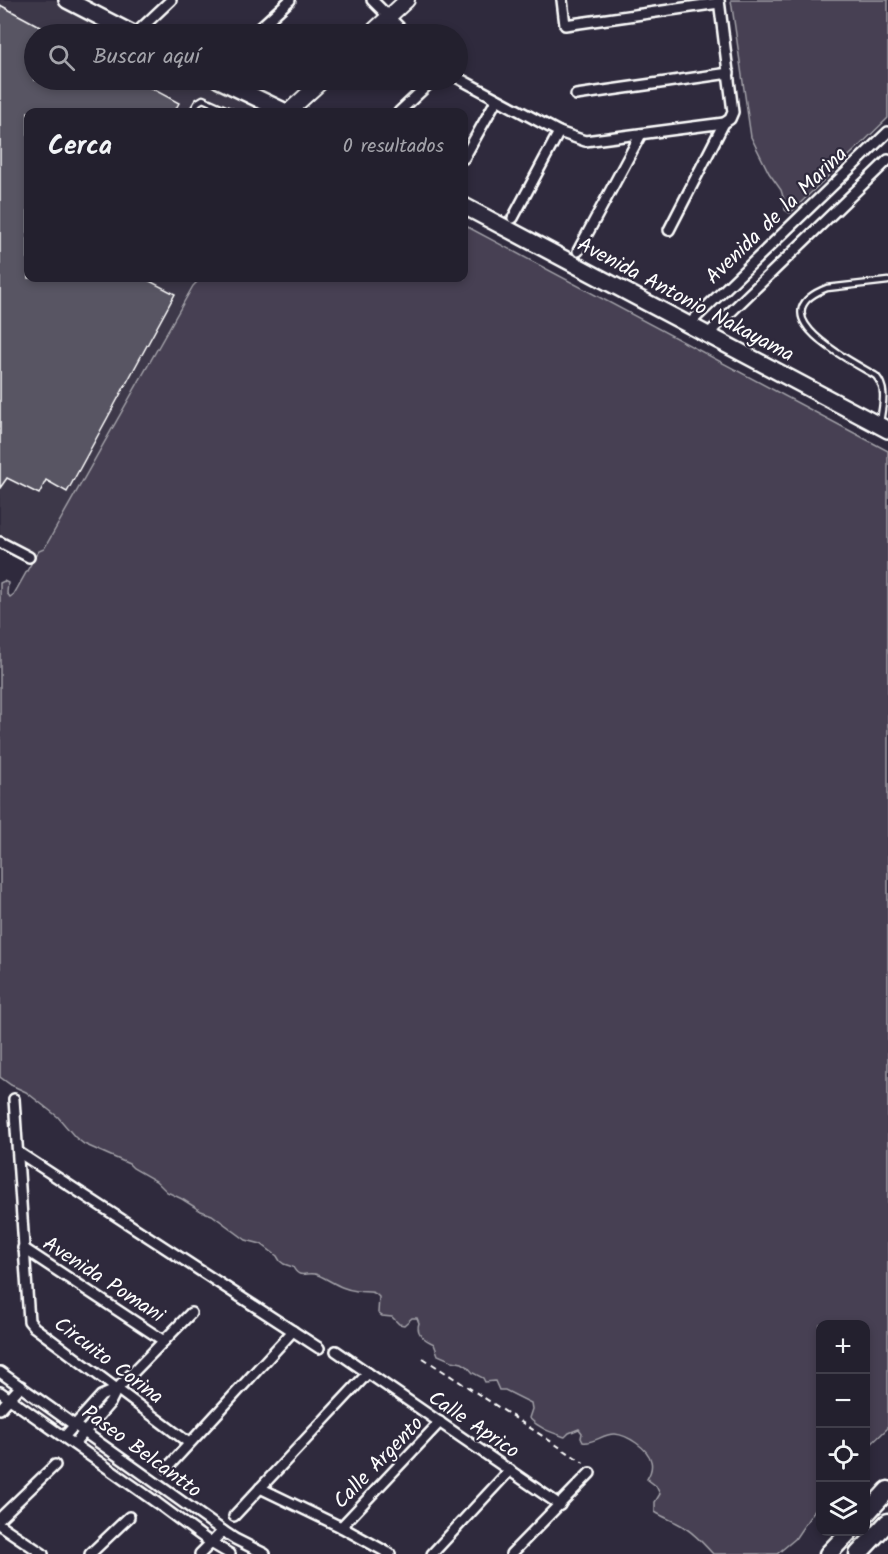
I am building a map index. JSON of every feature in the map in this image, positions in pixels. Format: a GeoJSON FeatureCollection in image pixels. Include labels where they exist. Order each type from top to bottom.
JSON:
{"type":"FeatureCollection","features":[{"type":"Feature","properties":{"kind":"highway"},"geometry":{"type":"LineString","coordinates":[[870,1510],[888,1490]]}},
{"type":"Feature","properties":{"kind":"highway"},"geometry":{"type":"LineString","coordinates":[[858,1554],[888,1522]]}},
{"type":"Feature","properties":{"kind":"highway"},"geometry":{"type":"LineString","coordinates":[[828,1554],[845,1536]]}},
{"type":"Feature","properties":{"kind":"main road"},"geometry":{"type":"LineString","coordinates":[[67,0],[114,24]]}},
{"type":"Feature","properties":{"kind":"main road"},"geometry":{"type":"LineString","coordinates":[[234,90],[262,108]]}},
{"type":"Feature","properties":{"kind":"main road","name":"Avenida Antonio Nakayama"},"geometry":{"type":"LineString","coordinates":[[468,208],[884,428]]}},
{"type":"Feature","properties":{"kind":"street"},"geometry":{"type":"LineString","coordinates":[[145,24],[171,0]]}},
{"type":"Feature","properties":{"kind":"street"},"geometry":{"type":"LineString","coordinates":[[264,24],[290,0]]}},
{"type":"Feature","properties":{"kind":"street"},"geometry":{"type":"LineString","coordinates":[[372,0],[395,24]]}},
{"type":"Feature","properties":{"kind":"street"},"geometry":{"type":"LineString","coordinates":[[381,24],[407,0]]}},
{"type":"Feature","properties":{"kind":"street"},"geometry":{"type":"LineString","coordinates":[[468,83],[559,132],[585,141],[724,123],[730,119],[734,112],[719,2],[565,25],[562,0]]}},
{"type":"Feature","properties":{"kind":"street"},"geometry":{"type":"LineString","coordinates":[[576,95],[729,73]]}},
{"type":"Feature","properties":{"kind":"street"},"geometry":{"type":"LineString","coordinates":[[292,108],[312,90]]}},
{"type":"Feature","properties":{"kind":"street"},"geometry":{"type":"LineString","coordinates":[[403,108],[422,90]]}},
{"type":"Feature","properties":{"kind":"street"},"geometry":{"type":"LineString","coordinates":[[468,151],[497,99]]}},
{"type":"Feature","properties":{"kind":"street"},"geometry":{"type":"LineString","coordinates":[[669,230],[724,123]]}},
{"type":"Feature","properties":{"kind":"street"},"geometry":{"type":"LineString","coordinates":[[513,218],[559,132]]}},
{"type":"Feature","properties":{"kind":"street","name":"Avenida de la Marina"},"geometry":{"type":"LineString","coordinates":[[689,324],[888,132]]}},
{"type":"Feature","properties":{"kind":"street"},"geometry":{"type":"LineString","coordinates":[[578,250],[641,134]]}},
{"type":"Feature","properties":{"kind":"street","name":"Avenida de la Marina"},"geometry":{"type":"LineString","coordinates":[[708,334],[888,160]]}},
{"type":"Feature","properties":{"kind":"street"},"geometry":{"type":"LineString","coordinates":[[0,542],[29,557]]}},
{"type":"Feature","properties":{"kind":"street","name":"Circuito Corina"},"geometry":{"type":"LineString","coordinates":[[14,1099],[29,1321],[189,1443]]}},
{"type":"Feature","properties":{"kind":"street"},"geometry":{"type":"LineString","coordinates":[[18,1152],[319,1348]]}},
{"type":"Feature","properties":{"kind":"street","name":"Avenida Pomani"},"geometry":{"type":"LineString","coordinates":[[23,1248],[164,1341]]}},
{"type":"Feature","properties":{"kind":"street"},"geometry":{"type":"LineString","coordinates":[[74,1444],[110,1403],[117,1389],[191,1313]]}},
{"type":"Feature","properties":{"kind":"street"},"geometry":{"type":"LineString","coordinates":[[167,1468],[293,1331]]}},
{"type":"Feature","properties":{"kind":"street","name":"Calle Aprico"},"geometry":{"type":"LineString","coordinates":[[336,1352],[560,1505]]}},
{"type":"Feature","properties":{"kind":"street"},"geometry":{"type":"LineString","coordinates":[[234,1516],[368,1373]]}},
{"type":"Feature","properties":{"kind":"street","name":"Paseo Belcantto"},"geometry":{"type":"LineString","coordinates":[[2,1377],[78,1421],[223,1531],[265,1554]]}},
{"type":"Feature","properties":{"kind":"street"},"geometry":{"type":"LineString","coordinates":[[0,1409],[21,1386]]}},
{"type":"Feature","properties":{"kind":"street"},"geometry":{"type":"LineString","coordinates":[[64,1437],[101,1396],[117,1389]]}},
{"type":"Feature","properties":{"kind":"street","name":"Paseo Belcantto"},"geometry":{"type":"LineString","coordinates":[[0,1392],[224,1553]]}},
{"type":"Feature","properties":{"kind":"street","name":"Calle Argento"},"geometry":{"type":"LineString","coordinates":[[341,1527],[440,1422]]}},
{"type":"Feature","properties":{"kind":"street"},"geometry":{"type":"LineString","coordinates":[[0,1518],[55,1465]]}},
{"type":"Feature","properties":{"kind":"street"},"geometry":{"type":"LineString","coordinates":[[432,1554],[510,1470]]}},
{"type":"Feature","properties":{"kind":"street"},"geometry":{"type":"LineString","coordinates":[[511,1554],[590,1473]]}},
{"type":"Feature","properties":{"kind":"street"},"geometry":{"type":"LineString","coordinates":[[260,1488],[341,1527],[390,1554]]}},
{"type":"Feature","properties":{"kind":"street"},"geometry":{"type":"LineString","coordinates":[[90,1554],[129,1517]]}},
{"type":"Feature","properties":{"kind":"street"},"geometry":{"type":"LineString","coordinates":[[0,1525],[43,1554]]}},
{"type":"Feature","properties":{"kind":"street"},"geometry":{"type":"LineString","coordinates":[[200,1554],[223,1531]]}},
{"type":"Feature","properties":{"kind":"street"},"geometry":{"type":"LineString","coordinates":[[224,1553],[235,1539]]}},
{"type":"Feature","properties":{"kind":"lane"},"geometry":{"type":"LineString","coordinates":[[194,108],[203,99],[220,108]]}},
{"type":"Feature","properties":{"kind":"lane"},"geometry":{"type":"LineString","coordinates":[[884,428],[884,392],[880,381],[876,376],[814,335],[806,327],[801,314],[804,303],[819,291],[827,288],[888,281]]}},
{"type":"Feature","properties":{"kind":"path"},"geometry":{"type":"LineString","coordinates":[[423,1359],[583,1461],[590,1473]]}},
{"type":"Feature","properties":{"kind":"shaded area"},"geometry":{"type":"Polygon","coordinates":[[[0,0],[72,0],[118,24],[24,24],[24,90],[243,90],[278,108],[24,108],[24,282],[194,282],[38,563],[0,542],[0,0]]]}},
{"type":"Feature","properties":{"kind":"shaded area"},"geometry":{"type":"Polygon","coordinates":[[[731,0],[888,0],[888,118],[790,213],[785,210],[781,190],[769,173],[751,137],[731,0]]]}},
{"type":"Feature","properties":{"kind":"shaded area"},"geometry":{"type":"Polygon","coordinates":[[[468,227],[888,451],[888,1428],[870,1445],[870,1320],[816,1320],[816,1508],[795,1539],[777,1554],[713,1554],[687,1529],[655,1512],[655,1502],[660,1494],[656,1486],[647,1479],[652,1466],[651,1461],[646,1451],[636,1443],[615,1434],[583,1442],[579,1429],[565,1437],[542,1428],[529,1418],[531,1403],[505,1390],[499,1390],[495,1381],[485,1382],[483,1378],[462,1363],[438,1355],[434,1344],[424,1338],[418,1330],[417,1318],[412,1318],[404,1325],[399,1324],[392,1317],[378,1313],[379,1297],[374,1293],[346,1288],[318,1275],[298,1273],[261,1244],[246,1240],[212,1215],[167,1192],[156,1181],[129,1164],[84,1144],[58,1117],[26,1092],[0,1077],[0,583],[4,581],[8,583],[7,593],[10,597],[14,594],[36,555],[44,549],[197,282],[468,282],[468,227]]]}},
{"type":"Feature","properties":{"kind":"building"},"geometry":{"type":"Polygon","coordinates":[[[0,5],[35,24],[24,24],[24,90],[155,90],[179,103],[176,108],[24,108],[24,282],[152,282],[175,294],[67,492],[46,480],[39,494],[7,478],[0,488],[0,5]]]}}]}
